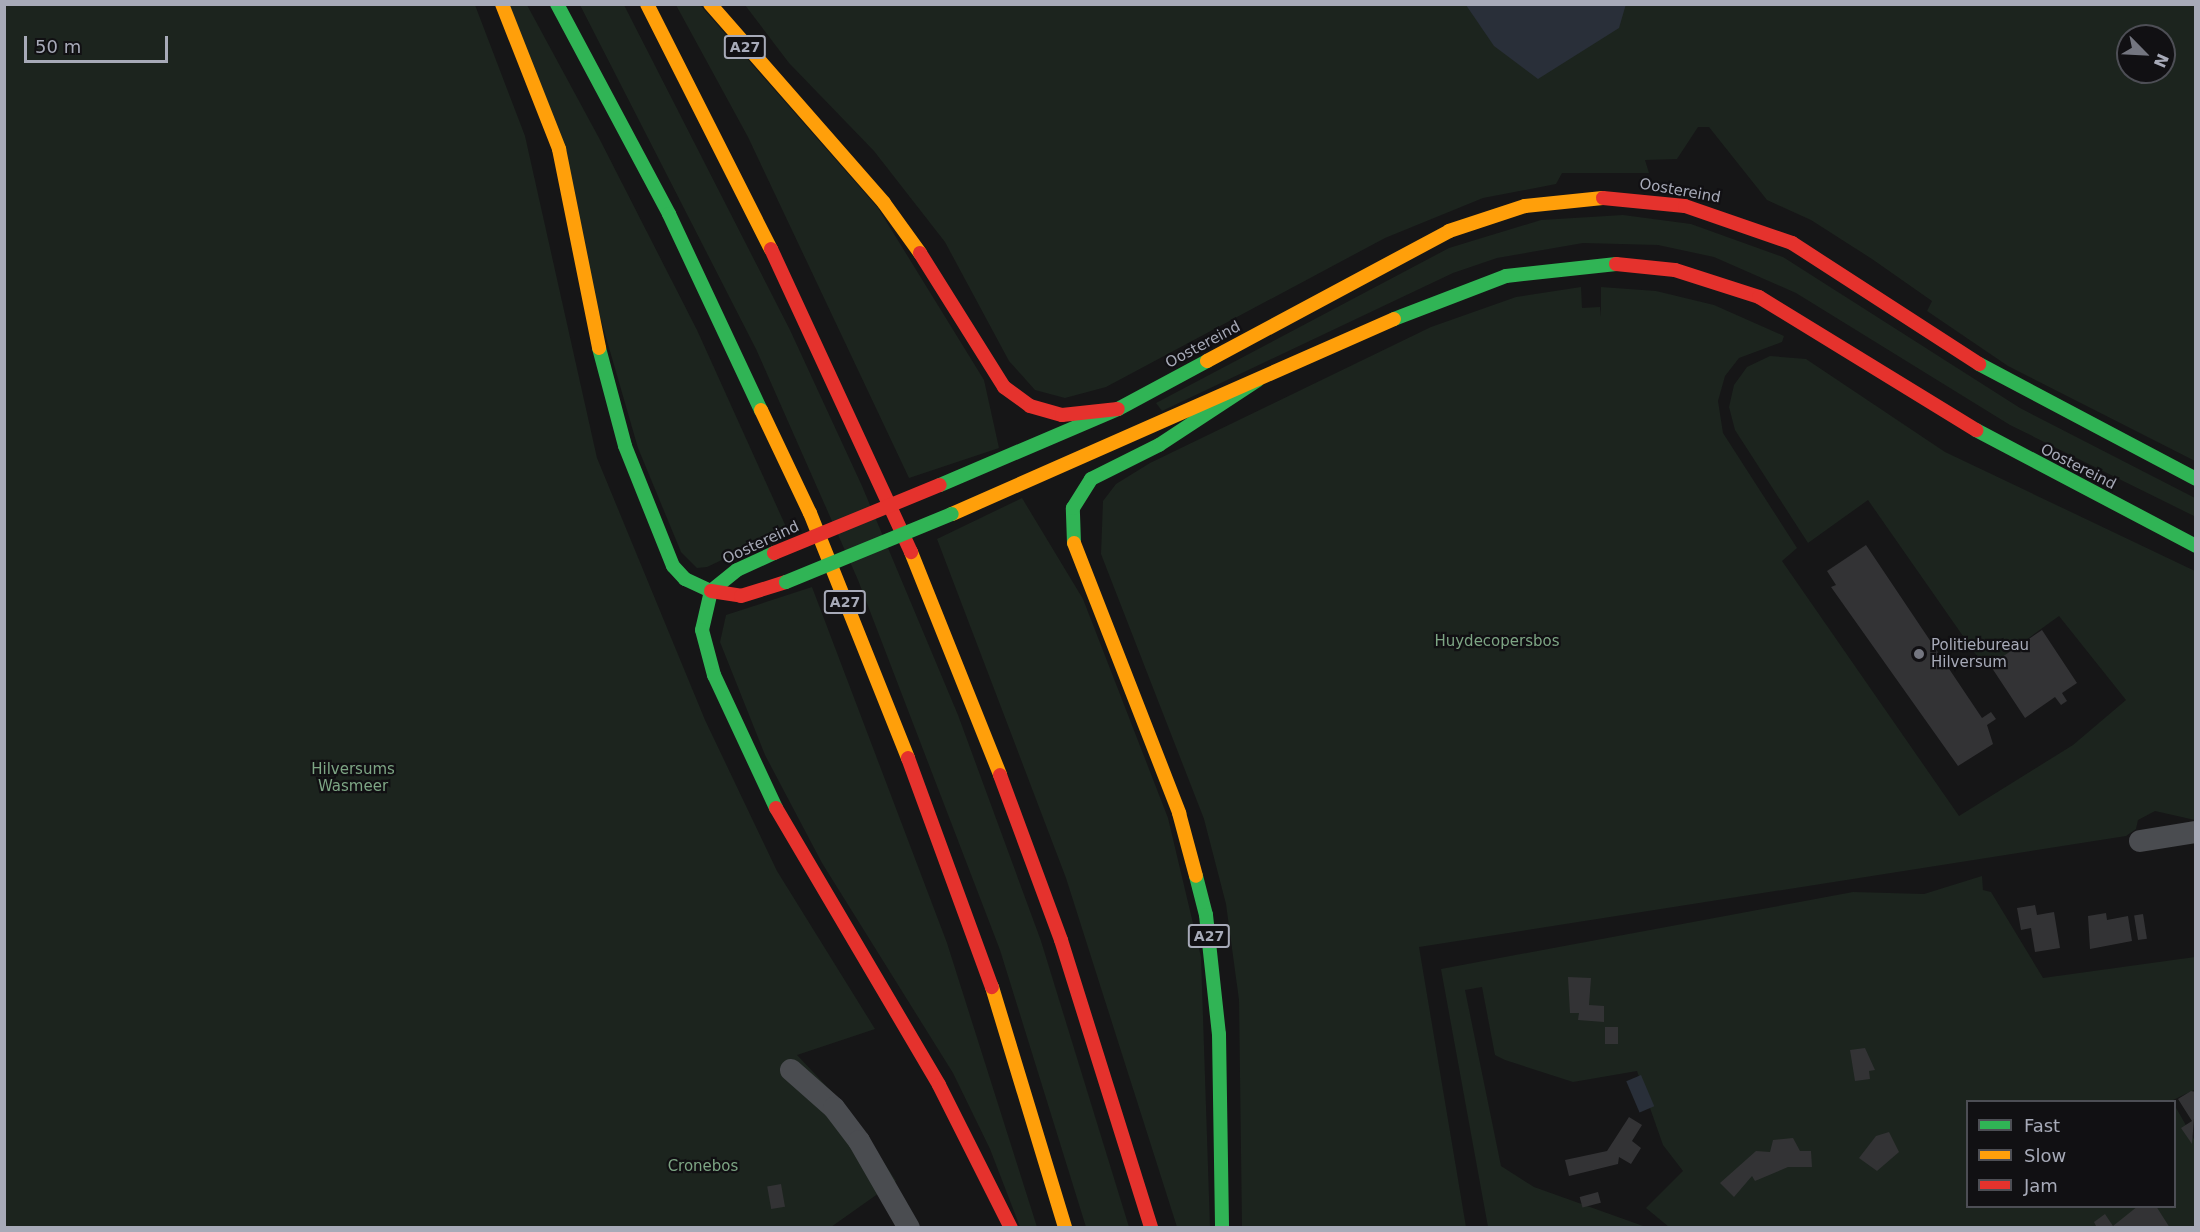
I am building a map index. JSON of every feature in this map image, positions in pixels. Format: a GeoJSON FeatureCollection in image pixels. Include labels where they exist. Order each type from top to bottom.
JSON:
{"type":"FeatureCollection","features":[{"type":"Feature","properties":{"kind":"main road"},"geometry":{"type":"LineString","coordinates":[[502,4],[559,149],[600,356],[625,446],[673,566],[685,579],[711,591],[702,618],[702,644],[755,772],[939,1084],[1011,1227]]}},
{"type":"Feature","properties":{"kind":"main road","name":"A27"},"geometry":{"type":"LineString","coordinates":[[557,4],[674,224],[810,513],[943,846],[1020,1069],[1065,1227]]}},
{"type":"Feature","properties":{"kind":"main road"},"geometry":{"type":"LineString","coordinates":[[647,4],[805,315],[887,494],[987,739],[1061,940],[1151,1227]]}},
{"type":"Feature","properties":{"kind":"main road","name":"A27"},"geometry":{"type":"LineString","coordinates":[[710,4],[890,211],[950,295],[1004,387],[1030,406],[1062,415],[1118,409]]}},
{"type":"Feature","properties":{"kind":"main road","name":"Oostereind"},"geometry":{"type":"LineString","coordinates":[[711,591],[737,570],[774,553],[1118,409],[1449,231],[1526,206],[1626,198],[1722,215],[1792,243],[2003,380],[2196,479]]}},
{"type":"Feature","properties":{"kind":"main road","name":"Oostereind"},"geometry":{"type":"LineString","coordinates":[[711,591],[741,596],[786,582],[952,514],[1430,303],[1506,276],[1608,264],[1675,270],[1736,287],[1788,311],[2002,446],[2196,546]]}},
{"type":"Feature","properties":{"kind":"main road","name":"A27"},"geometry":{"type":"LineString","coordinates":[[1222,1227],[1219,1034],[1206,915],[1179,813],[1080,567],[1070,525],[1073,508],[1091,479],[1159,445],[1258,380]]}},
{"type":"Feature","properties":{"kind":"street"},"geometry":{"type":"LineString","coordinates":[[2140,841],[2196,832]]}},
{"type":"Feature","properties":{"kind":"street"},"geometry":{"type":"LineString","coordinates":[[790,1070],[834,1108],[859,1141],[909,1227]]}},
{"type":"Feature","properties":{"kind":"green space","name":"Hilversums Wasmeer"},"geometry":{"type":"Polygon","coordinates":[[[5,5],[475,5],[525,136],[597,458],[705,720],[777,871],[875,1029],[797,1055],[850,1111],[896,1181],[831,1227],[5,1228],[5,5]]]}},
{"type":"Feature","properties":{"kind":"green space"},"geometry":{"type":"Polygon","coordinates":[[[510,5],[527,5],[599,138],[697,330],[787,529],[707,567],[697,568],[681,552],[638,448],[510,5]]]}},
{"type":"Feature","properties":{"kind":"green space"},"geometry":{"type":"Polygon","coordinates":[[[580,5],[624,5],[790,330],[862,486],[958,715],[1041,941],[1129,1227],[1086,1227],[1000,950],[858,580],[756,349],[580,5]]]}},
{"type":"Feature","properties":{"kind":"green space"},"geometry":{"type":"Polygon","coordinates":[[[676,5],[700,5],[878,208],[984,380],[999,448],[909,478],[748,137],[676,5]]]}},
{"type":"Feature","properties":{"kind":"green space"},"geometry":{"type":"Polygon","coordinates":[[[745,5],[2195,5],[2195,461],[2008,366],[1927,311],[1932,301],[1872,259],[1811,220],[1767,200],[1709,127],[1698,127],[1677,159],[1645,160],[1649,173],[1562,173],[1556,184],[1483,198],[1385,238],[1106,387],[1065,398],[1035,390],[1009,361],[945,242],[874,151],[789,63],[745,5]]]}},
{"type":"Feature","properties":{"kind":"green space"},"geometry":{"type":"Polygon","coordinates":[[[1623,215],[1691,224],[1783,257],[2020,408],[2195,498],[2196,517],[2010,425],[1796,293],[1714,257],[1658,245],[1583,243],[1497,258],[1453,273],[1162,411],[1156,403],[1449,248],[1541,220],[1623,215]]]}},
{"type":"Feature","properties":{"kind":"green space","name":"Huydecopersbos"},"geometry":{"type":"Polygon","coordinates":[[[1581,287],[1582,308],[1600,307],[1601,317],[1601,287],[1656,291],[1714,305],[1784,336],[1782,342],[1739,358],[1725,376],[1718,401],[1723,433],[1797,548],[1782,561],[1959,816],[2073,745],[2126,700],[2059,616],[1986,669],[1868,500],[1808,543],[1735,430],[1729,407],[1734,385],[1747,367],[1770,356],[1806,359],[1945,452],[2195,571],[2195,820],[2155,811],[2138,820],[2136,829],[2126,836],[1419,947],[1466,1227],[1242,1227],[1239,1000],[1226,904],[1204,819],[1101,554],[1103,501],[1116,484],[1150,463],[1431,327],[1516,297],[1581,287]]]}},
{"type":"Feature","properties":{"kind":"green space"},"geometry":{"type":"Polygon","coordinates":[[[1022,498],[1083,599],[1168,818],[1201,957],[1210,1227],[1177,1227],[1066,878],[937,539],[1022,498]]]}},
{"type":"Feature","properties":{"kind":"green space"},"geometry":{"type":"Polygon","coordinates":[[[812,587],[947,943],[1037,1227],[1020,1227],[990,1149],[953,1073],[822,863],[765,755],[720,642],[726,615],[812,587]]]}},
{"type":"Feature","properties":{"kind":"green space"},"geometry":{"type":"Polygon","coordinates":[[[1982,876],[1983,890],[1991,892],[2043,978],[2195,957],[2196,1089],[2173,1100],[1966,1100],[1966,1208],[2176,1208],[2176,1108],[2195,1141],[2195,1227],[1669,1227],[1646,1208],[1683,1171],[1663,1145],[1637,1071],[1573,1082],[1495,1055],[1482,987],[1465,990],[1501,1166],[1534,1187],[1646,1227],[1488,1227],[1441,969],[1853,892],[1924,894],[1982,876]]]}},
{"type":"Feature","properties":{"kind":"shaded area"},"geometry":{"type":"Polygon","coordinates":[[[1626,4],[1619,28],[1538,79],[1494,46],[1466,5],[1626,4]]]}},
{"type":"Feature","properties":{"kind":"shaded area"},"geometry":{"type":"Polygon","coordinates":[[[1641,1075],[1654,1106],[1640,1113],[1626,1081],[1641,1075]]]}},
{"type":"Feature","properties":{"kind":"building"},"geometry":{"type":"Polygon","coordinates":[[[1866,545],[1982,718],[1991,712],[1996,719],[1987,725],[1993,744],[1958,766],[1831,587],[1836,585],[1827,571],[1866,545]]]}},
{"type":"Feature","properties":{"kind":"building"},"geometry":{"type":"Polygon","coordinates":[[[2042,630],[2077,683],[2062,693],[2067,701],[2061,705],[2055,697],[2025,718],[1990,665],[2042,630]]]}},
{"type":"Feature","properties":{"kind":"building"},"geometry":{"type":"Polygon","coordinates":[[[2035,905],[2037,915],[2054,912],[2060,948],[2035,952],[2031,928],[2021,930],[2017,908],[2035,905]]]}},
{"type":"Feature","properties":{"kind":"building"},"geometry":{"type":"Polygon","coordinates":[[[2106,913],[2107,920],[2128,916],[2132,941],[2090,949],[2088,916],[2106,913]]]}},
{"type":"Feature","properties":{"kind":"building"},"geometry":{"type":"Polygon","coordinates":[[[2143,914],[2147,939],[2138,940],[2134,915],[2143,914]]]}},
{"type":"Feature","properties":{"kind":"building"},"geometry":{"type":"Polygon","coordinates":[[[1568,977],[1591,978],[1589,1005],[1604,1006],[1604,1022],[1578,1020],[1579,1013],[1570,1013],[1568,977]]]}},
{"type":"Feature","properties":{"kind":"building"},"geometry":{"type":"Polygon","coordinates":[[[1605,1027],[1618,1027],[1618,1044],[1605,1044],[1605,1027]]]}},
{"type":"Feature","properties":{"kind":"building"},"geometry":{"type":"Polygon","coordinates":[[[1865,1048],[1875,1070],[1869,1071],[1870,1079],[1855,1081],[1850,1050],[1865,1048]]]}},
{"type":"Feature","properties":{"kind":"building"},"geometry":{"type":"Polygon","coordinates":[[[2191,1091],[2196,1092],[2192,1144],[2181,1128],[2192,1121],[2178,1099],[2191,1091]]]}},
{"type":"Feature","properties":{"kind":"building"},"geometry":{"type":"Polygon","coordinates":[[[1629,1117],[1642,1125],[1632,1141],[1641,1148],[1631,1164],[1619,1157],[1618,1164],[1569,1176],[1565,1160],[1607,1151],[1629,1117]]]}},
{"type":"Feature","properties":{"kind":"building"},"geometry":{"type":"Polygon","coordinates":[[[1889,1132],[1899,1152],[1877,1171],[1859,1158],[1876,1136],[1889,1132]]]}},
{"type":"Feature","properties":{"kind":"building"},"geometry":{"type":"Polygon","coordinates":[[[1793,1138],[1800,1151],[1811,1151],[1812,1167],[1788,1167],[1755,1181],[1752,1176],[1734,1197],[1720,1183],[1756,1151],[1770,1152],[1773,1140],[1793,1138]]]}},
{"type":"Feature","properties":{"kind":"building"},"geometry":{"type":"Polygon","coordinates":[[[781,1184],[785,1207],[771,1209],[767,1186],[781,1184]]]}},
{"type":"Feature","properties":{"kind":"building"},"geometry":{"type":"Polygon","coordinates":[[[1598,1192],[1601,1203],[1582,1208],[1580,1197],[1598,1192]]]}},
{"type":"Feature","properties":{"kind":"building"},"geometry":{"type":"Polygon","coordinates":[[[2136,1208],[2157,1208],[2170,1228],[2097,1228],[2094,1222],[2105,1214],[2113,1226],[2136,1208]]]}},
{"type":"Feature","properties":{"kind":"traffic: fast"},"geometry":{"type":"LineString","coordinates":[[557,4],[669,214],[761,410]]}},
{"type":"Feature","properties":{"kind":"traffic: fast"},"geometry":{"type":"LineString","coordinates":[[1394,319],[1506,276],[1616,264]]}},
{"type":"Feature","properties":{"kind":"traffic: fast"},"geometry":{"type":"LineString","coordinates":[[599,348],[625,446],[673,566],[685,579],[711,591],[702,630],[714,675],[776,808]]}},
{"type":"Feature","properties":{"kind":"traffic: fast"},"geometry":{"type":"LineString","coordinates":[[940,485],[1118,409],[1207,361]]}},
{"type":"Feature","properties":{"kind":"traffic: fast"},"geometry":{"type":"LineString","coordinates":[[1979,364],[2196,479]]}},
{"type":"Feature","properties":{"kind":"traffic: fast"},"geometry":{"type":"LineString","coordinates":[[1074,543],[1073,508],[1091,479],[1159,445],[1258,380]]}},
{"type":"Feature","properties":{"kind":"traffic: fast"},"geometry":{"type":"LineString","coordinates":[[1976,430],[2196,546]]}},
{"type":"Feature","properties":{"kind":"traffic: fast"},"geometry":{"type":"LineString","coordinates":[[786,582],[952,514]]}},
{"type":"Feature","properties":{"kind":"traffic: fast"},"geometry":{"type":"LineString","coordinates":[[711,591],[737,570],[774,553]]}},
{"type":"Feature","properties":{"kind":"traffic: fast"},"geometry":{"type":"LineString","coordinates":[[1196,876],[1206,915],[1219,1034],[1222,1228]]}},
{"type":"Feature","properties":{"kind":"traffic: slow"},"geometry":{"type":"LineString","coordinates":[[502,4],[559,149],[599,348]]}},
{"type":"Feature","properties":{"kind":"traffic: slow"},"geometry":{"type":"LineString","coordinates":[[647,4],[771,249]]}},
{"type":"Feature","properties":{"kind":"traffic: slow"},"geometry":{"type":"LineString","coordinates":[[710,4],[884,203],[920,253]]}},
{"type":"Feature","properties":{"kind":"traffic: slow"},"geometry":{"type":"LineString","coordinates":[[1207,361],[1449,231],[1525,206],[1603,198]]}},
{"type":"Feature","properties":{"kind":"traffic: slow"},"geometry":{"type":"LineString","coordinates":[[952,514],[1394,319]]}},
{"type":"Feature","properties":{"kind":"traffic: slow"},"geometry":{"type":"LineString","coordinates":[[761,410],[810,513],[908,758]]}},
{"type":"Feature","properties":{"kind":"traffic: slow"},"geometry":{"type":"LineString","coordinates":[[1074,543],[1179,813],[1196,876]]}},
{"type":"Feature","properties":{"kind":"traffic: slow"},"geometry":{"type":"LineString","coordinates":[[911,552],[1000,775]]}},
{"type":"Feature","properties":{"kind":"traffic: slow"},"geometry":{"type":"LineString","coordinates":[[992,987],[1065,1228]]}},
{"type":"Feature","properties":{"kind":"traffic: jam"},"geometry":{"type":"LineString","coordinates":[[1603,198],[1685,206],[1792,243],[1979,364]]}},
{"type":"Feature","properties":{"kind":"traffic: jam"},"geometry":{"type":"LineString","coordinates":[[771,249],[911,552]]}},
{"type":"Feature","properties":{"kind":"traffic: jam"},"geometry":{"type":"LineString","coordinates":[[920,253],[1004,387],[1030,406],[1062,415],[1118,409]]}},
{"type":"Feature","properties":{"kind":"traffic: jam"},"geometry":{"type":"LineString","coordinates":[[1616,264],[1675,270],[1759,297],[1976,430]]}},
{"type":"Feature","properties":{"kind":"traffic: jam"},"geometry":{"type":"LineString","coordinates":[[774,553],[940,485]]}},
{"type":"Feature","properties":{"kind":"traffic: jam"},"geometry":{"type":"LineString","coordinates":[[711,591],[741,596],[786,582]]}},
{"type":"Feature","properties":{"kind":"traffic: jam"},"geometry":{"type":"LineString","coordinates":[[908,758],[992,987]]}},
{"type":"Feature","properties":{"kind":"traffic: jam"},"geometry":{"type":"LineString","coordinates":[[1000,775],[1061,940],[1151,1228]]}},
{"type":"Feature","properties":{"kind":"traffic: jam"},"geometry":{"type":"LineString","coordinates":[[776,808],[939,1085],[1011,1228]]}},
{"type":"Feature","properties":{"kind":"place","name":"Politiebureau Hilversum"},"geometry":{"type":"Point","coordinates":[1919,654]}},
{"type":"Feature","properties":{"kind":"park label","name":"Cronebos"},"geometry":{"type":"Point","coordinates":[703,1167]}}]}
